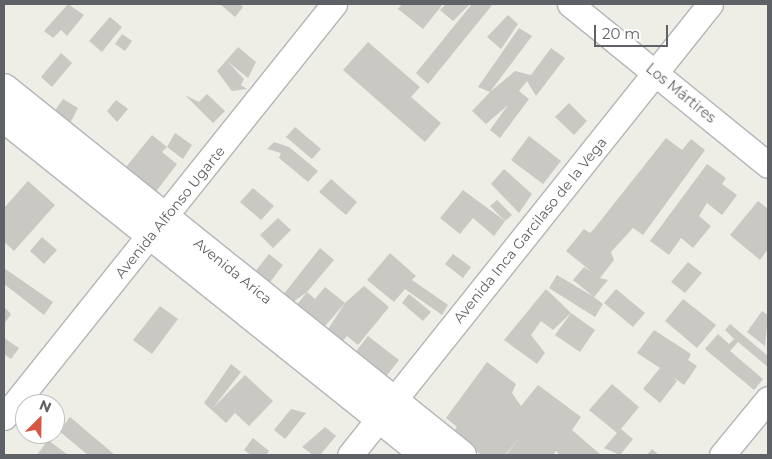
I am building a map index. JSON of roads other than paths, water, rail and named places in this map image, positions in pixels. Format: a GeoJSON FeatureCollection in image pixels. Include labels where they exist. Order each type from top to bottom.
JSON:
{"type":"FeatureCollection","features":[{"type":"Feature","properties":{"kind":"street","name":"Avenida Alfonso Ugarte"},"geometry":{"type":"LineString","coordinates":[[4,418],[159,226],[334,4]]}},
{"type":"Feature","properties":{"kind":"street","name":"Los Mártires"},"geometry":{"type":"LineString","coordinates":[[570,4],[768,165]]}},
{"type":"Feature","properties":{"kind":"street","name":"Avenida Inca Garcilaso de la Vega"},"geometry":{"type":"LineString","coordinates":[[350,455],[710,4]]}},
{"type":"Feature","properties":{"kind":"street","name":"Avenida Arica"},"geometry":{"type":"LineString","coordinates":[[4,88],[159,226],[387,410],[462,455]]}},
{"type":"Feature","properties":{"kind":"street","name":"Avenida Arica"},"geometry":{"type":"LineString","coordinates":[[4,118],[159,226]]}},
{"type":"Feature","properties":{"kind":"street"},"geometry":{"type":"LineString","coordinates":[[722,455],[768,399]]}},
{"type":"Feature","properties":{"kind":"street","name":"Avenida Arica"},"geometry":{"type":"LineString","coordinates":[[387,410],[425,455]]}}]}
